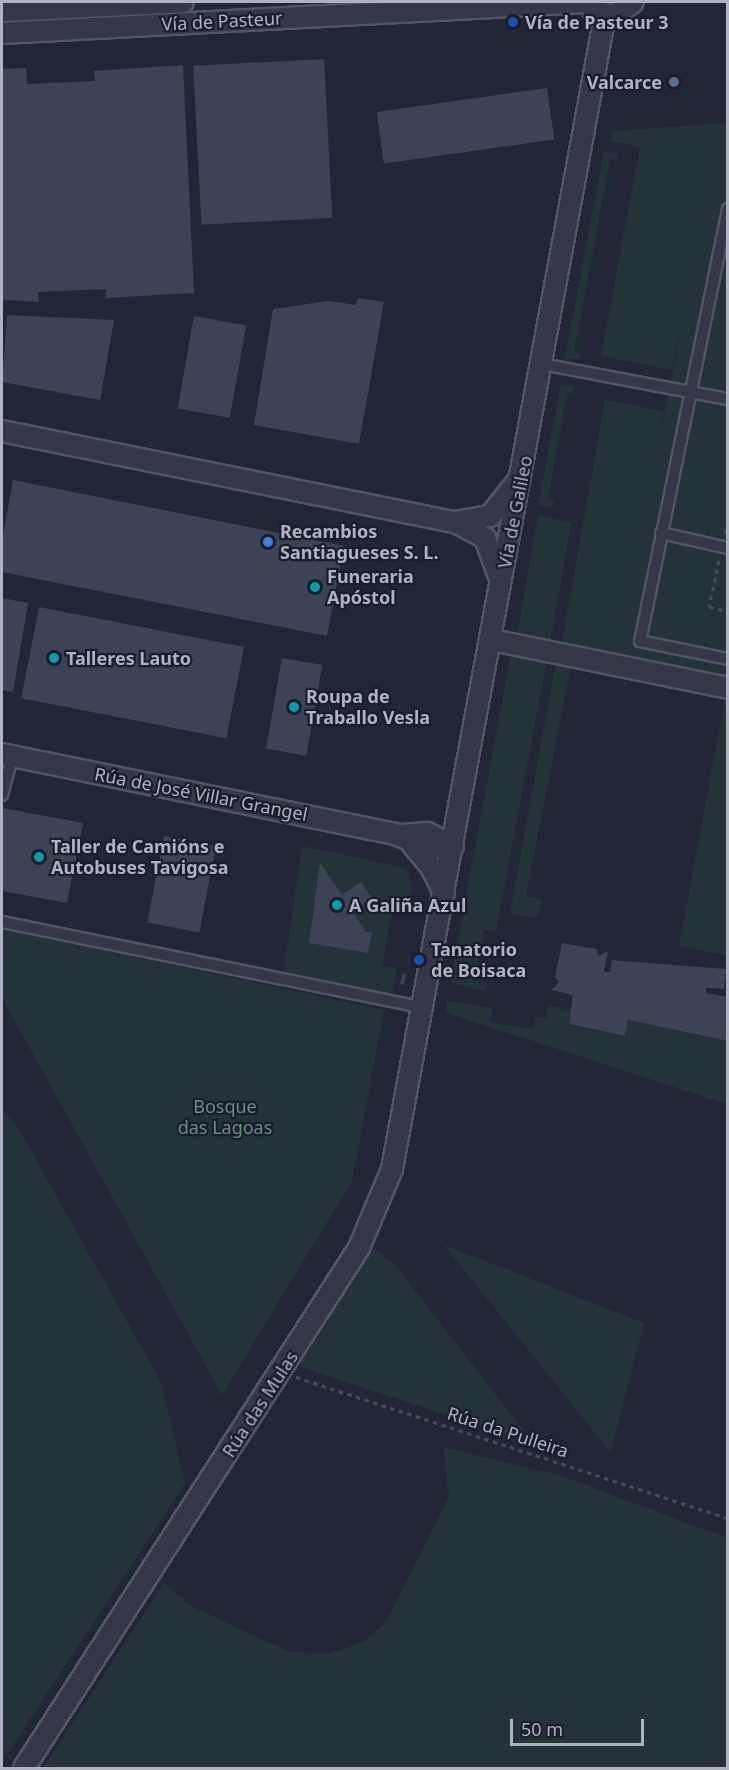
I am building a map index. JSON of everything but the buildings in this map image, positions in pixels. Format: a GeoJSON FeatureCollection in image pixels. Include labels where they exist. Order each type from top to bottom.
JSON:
{"type":"FeatureCollection","features":[{"type":"Feature","properties":{"kind":"street","name":"Vía de Pasteur"},"geometry":{"type":"LineString","coordinates":[[2,11],[183,2]]}},
{"type":"Feature","properties":{"kind":"street","name":"Vía de Pasteur"},"geometry":{"type":"LineString","coordinates":[[2,33],[585,2]]}},
{"type":"Feature","properties":{"kind":"street"},"geometry":{"type":"LineString","coordinates":[[585,2],[605,15],[621,14],[636,2]]}},
{"type":"Feature","properties":{"kind":"street","name":"Vía de Galileo"},"geometry":{"type":"LineString","coordinates":[[423,1008],[605,15]]}},
{"type":"Feature","properties":{"kind":"street"},"geometry":{"type":"LineString","coordinates":[[2,431],[455,522],[508,548]]}},
{"type":"Feature","properties":{"kind":"street"},"geometry":{"type":"LineString","coordinates":[[501,584],[485,538],[490,516],[521,476]]}},
{"type":"Feature","properties":{"kind":"street"},"geometry":{"type":"LineString","coordinates":[[455,522],[514,514]]}},
{"type":"Feature","properties":{"kind":"street"},"geometry":{"type":"LineString","coordinates":[[492,640],[728,688]]}},
{"type":"Feature","properties":{"kind":"street","name":"Rúa de José Villar Grangel"},"geometry":{"type":"LineString","coordinates":[[7,756],[400,835],[430,849],[453,846]]}},
{"type":"Feature","properties":{"kind":"street","name":"Rúa de José Villar Grangel"},"geometry":{"type":"LineString","coordinates":[[400,835],[435,824],[462,802]]}},
{"type":"Feature","properties":{"kind":"street"},"geometry":{"type":"LineString","coordinates":[[400,835],[431,867],[444,893]]}},
{"type":"Feature","properties":{"kind":"street","name":"Rúa das Mulas"},"geometry":{"type":"LineString","coordinates":[[24,1768],[359,1248],[382,1198],[399,1138],[423,1008]]}},
{"type":"Feature","properties":{"kind":"lane"},"geometry":{"type":"LineString","coordinates":[[728,209],[724,246],[689,391],[640,641],[728,659]]}},
{"type":"Feature","properties":{"kind":"lane"},"geometry":{"type":"LineString","coordinates":[[542,364],[728,399]]}},
{"type":"Feature","properties":{"kind":"lane"},"geometry":{"type":"LineString","coordinates":[[661,534],[725,547]]}},
{"type":"Feature","properties":{"kind":"lane"},"geometry":{"type":"LineString","coordinates":[[2,795],[7,756]]}},
{"type":"Feature","properties":{"kind":"lane"},"geometry":{"type":"LineString","coordinates":[[2,922],[423,1008]]}},
{"type":"Feature","properties":{"kind":"path"},"geometry":{"type":"LineString","coordinates":[[728,523],[725,547],[709,607],[728,611]]}},
{"type":"Feature","properties":{"kind":"path","name":"Rúa da Pulleira"},"geometry":{"type":"LineString","coordinates":[[280,1372],[728,1518]]}},
{"type":"Feature","properties":{"kind":"green space"},"geometry":{"type":"Polygon","coordinates":[[[727,123],[727,676],[562,642],[605,400],[664,411],[655,460],[684,314],[672,370],[601,356],[640,147],[611,141],[613,131],[727,123]]]}},
{"type":"Feature","properties":{"kind":"green space"},"geometry":{"type":"Polygon","coordinates":[[[604,151],[618,153],[617,160],[610,159],[574,352],[581,354],[580,360],[565,358],[604,151]]]}},
{"type":"Feature","properties":{"kind":"green space"},"geometry":{"type":"Polygon","coordinates":[[[561,384],[574,387],[573,393],[567,393],[548,499],[554,501],[552,507],[538,505],[561,384]]]}},
{"type":"Feature","properties":{"kind":"green space"},"geometry":{"type":"Polygon","coordinates":[[[538,516],[571,522],[551,640],[517,634],[538,516]]]}},
{"type":"Feature","properties":{"kind":"green space"},"geometry":{"type":"Polygon","coordinates":[[[511,653],[547,660],[496,931],[484,930],[474,980],[487,984],[485,991],[450,983],[511,653]]]}},
{"type":"Feature","properties":{"kind":"green space"},"geometry":{"type":"Polygon","coordinates":[[[556,662],[571,665],[526,896],[542,900],[537,918],[510,913],[556,662]]]}},
{"type":"Feature","properties":{"kind":"green space"},"geometry":{"type":"Polygon","coordinates":[[[725,699],[728,699],[727,956],[679,946],[725,699]]]}},
{"type":"Feature","properties":{"kind":"green space"},"geometry":{"type":"Polygon","coordinates":[[[302,846],[401,867],[408,872],[411,889],[407,911],[392,908],[382,966],[397,968],[391,995],[284,971],[302,846]]]}},
{"type":"Feature","properties":{"kind":"green space","name":"Bosque das Lagoas"},"geometry":{"type":"Polygon","coordinates":[[[2,929],[384,1010],[352,1181],[222,1395],[2,998],[2,929]]]}},
{"type":"Feature","properties":{"kind":"green space"},"geometry":{"type":"Polygon","coordinates":[[[447,1001],[493,1008],[490,1022],[533,1029],[535,1017],[546,1018],[549,1005],[571,1010],[569,1025],[624,1036],[628,1020],[727,1041],[727,1104],[446,1013],[447,1001]]]}},
{"type":"Feature","properties":{"kind":"green space"},"geometry":{"type":"Polygon","coordinates":[[[2,1110],[17,1126],[161,1382],[185,1483],[2,1762],[2,1110]]]}},
{"type":"Feature","properties":{"kind":"green space"},"geometry":{"type":"Polygon","coordinates":[[[444,1245],[644,1323],[611,1453],[444,1245]]]}},
{"type":"Feature","properties":{"kind":"green space"},"geometry":{"type":"Polygon","coordinates":[[[374,1248],[396,1266],[534,1444],[298,1366],[374,1248]]]}},
{"type":"Feature","properties":{"kind":"green space"},"geometry":{"type":"Polygon","coordinates":[[[443,1447],[559,1475],[727,1538],[727,1768],[43,1768],[164,1583],[191,1606],[287,1651],[328,1654],[364,1642],[387,1620],[449,1497],[443,1447]]]}},
{"type":"Feature","properties":{"kind":"place","name":"Vía de Pasteur 3"},"geometry":{"type":"Point","coordinates":[513,22]}},
{"type":"Feature","properties":{"kind":"place","name":"Valcarce"},"geometry":{"type":"Point","coordinates":[674,82]}},
{"type":"Feature","properties":{"kind":"place","name":"Recambios Santiagueses S. L."},"geometry":{"type":"Point","coordinates":[268,542]}},
{"type":"Feature","properties":{"kind":"place","name":"Funeraria Apóstol"},"geometry":{"type":"Point","coordinates":[315,587]}},
{"type":"Feature","properties":{"kind":"place","name":"Talleres Lauto"},"geometry":{"type":"Point","coordinates":[54,658]}},
{"type":"Feature","properties":{"kind":"place","name":"Roupa de Traballo Vesla"},"geometry":{"type":"Point","coordinates":[294,707]}},
{"type":"Feature","properties":{"kind":"place","name":"Taller de Camións e Autobuses Tavigosa"},"geometry":{"type":"Point","coordinates":[39,857]}},
{"type":"Feature","properties":{"kind":"place","name":"A Galiña Azul"},"geometry":{"type":"Point","coordinates":[337,905]}},
{"type":"Feature","properties":{"kind":"place","name":"Tanatorio de Boisaca"},"geometry":{"type":"Point","coordinates":[419,960]}}]}
